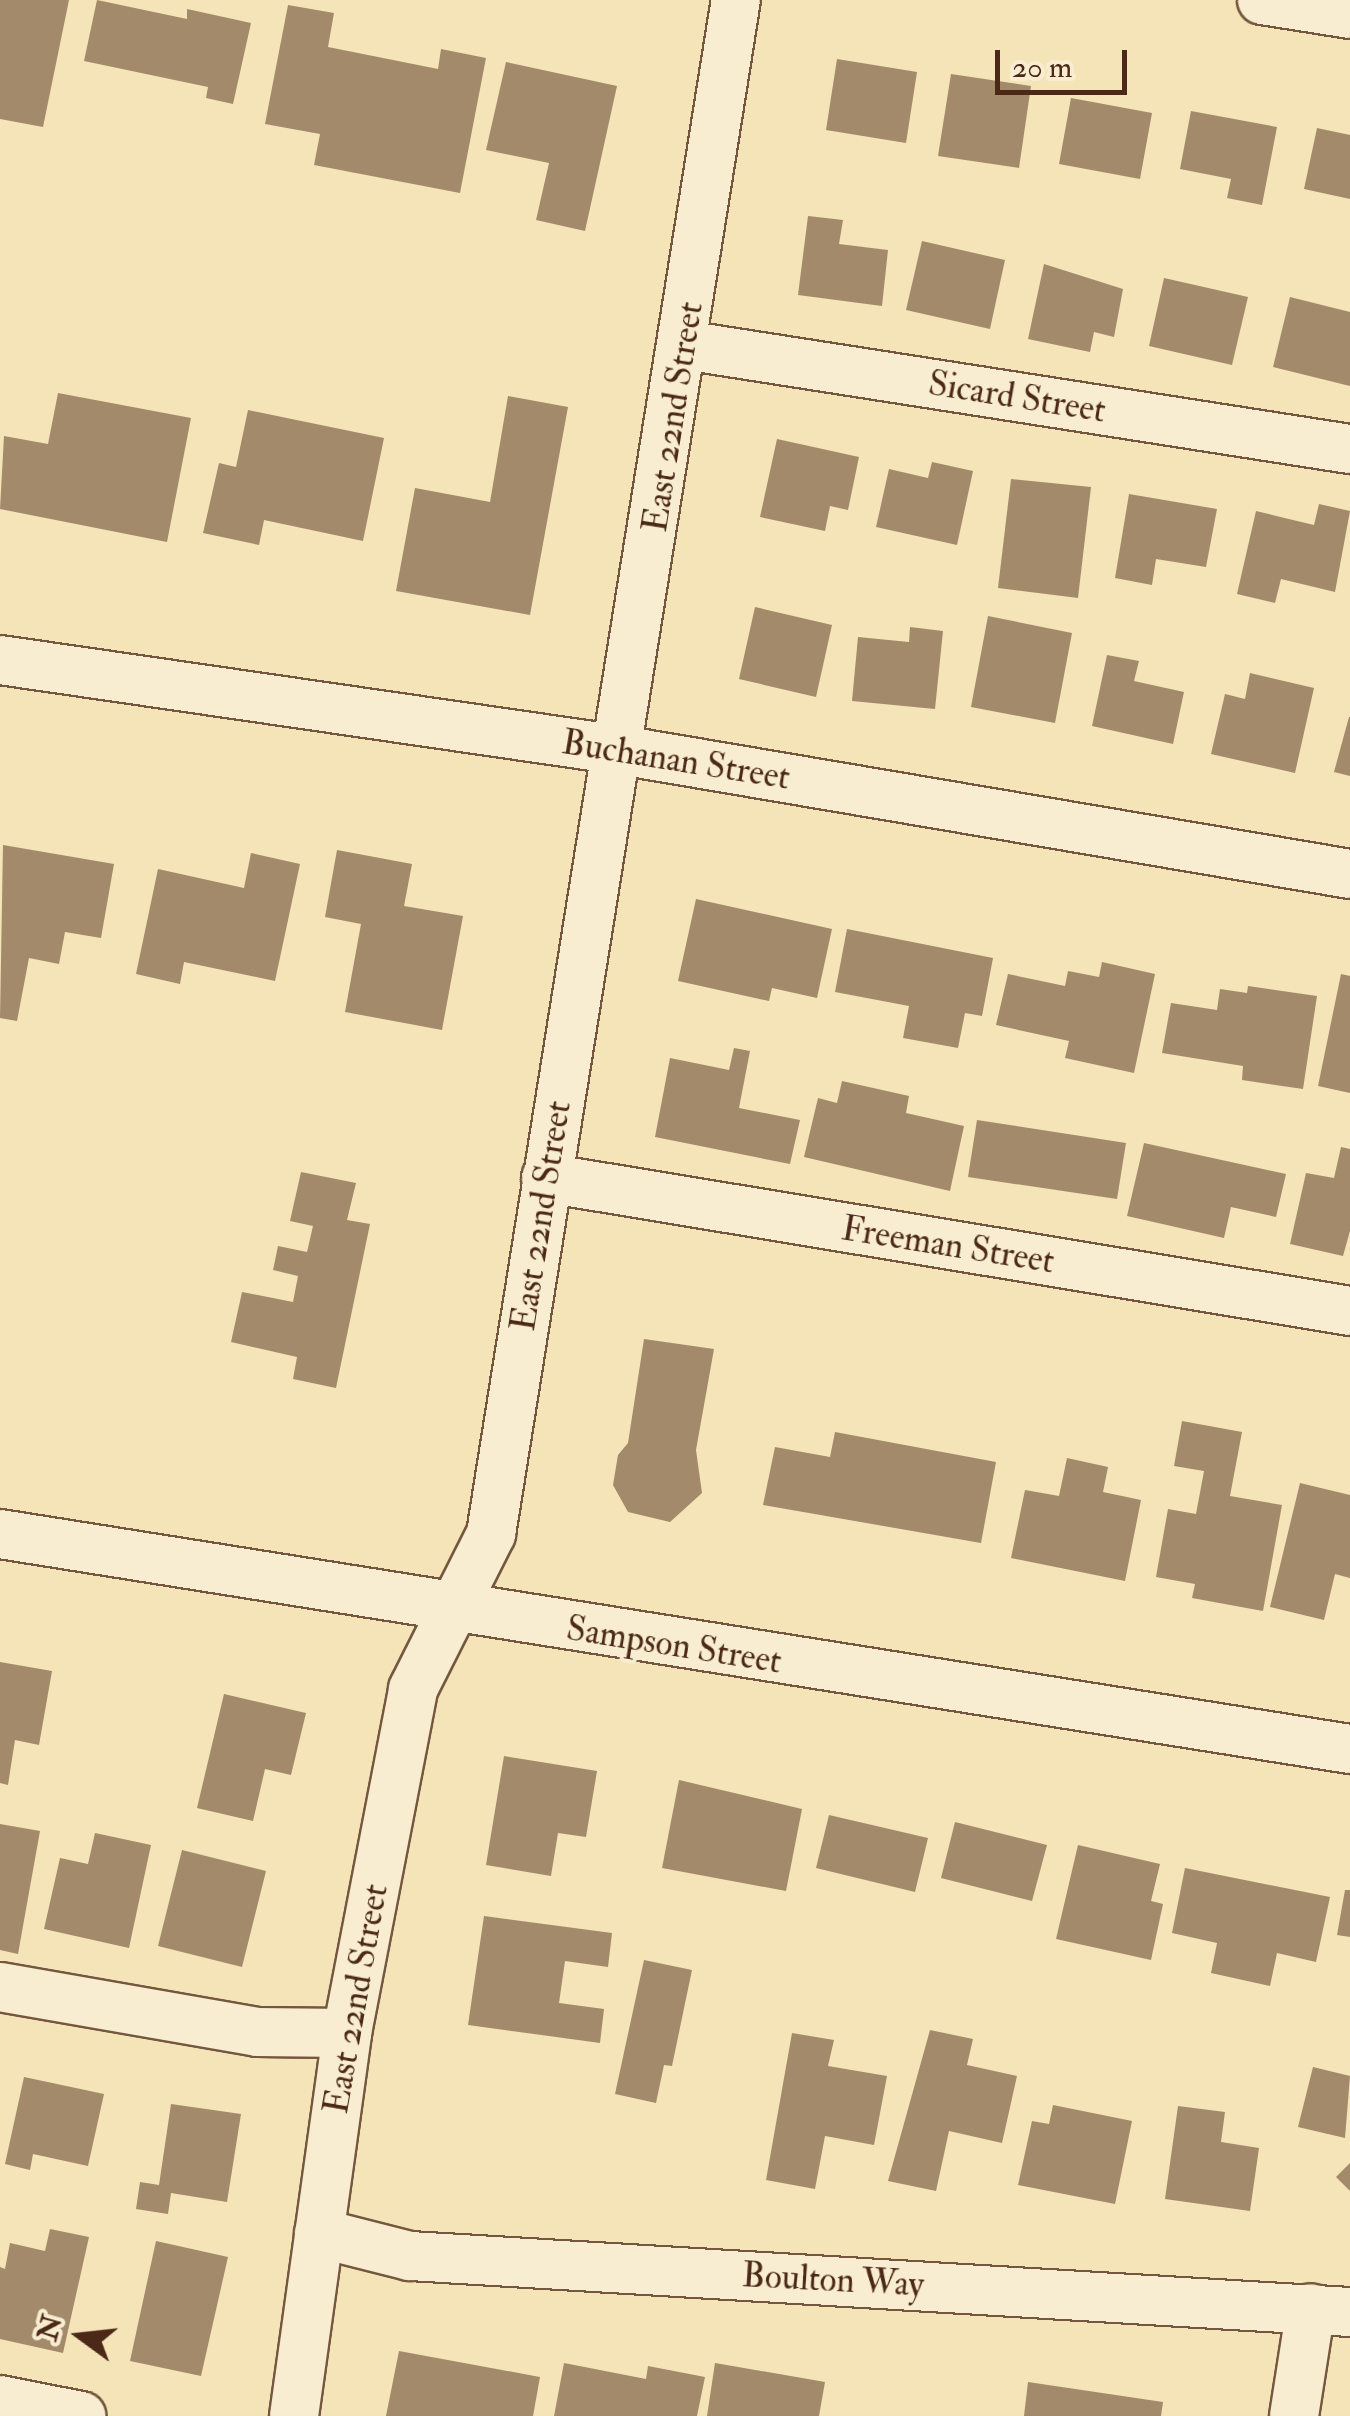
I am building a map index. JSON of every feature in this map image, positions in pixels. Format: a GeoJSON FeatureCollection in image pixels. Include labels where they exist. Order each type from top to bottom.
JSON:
{"type":"FeatureCollection","features":[{"type":"Feature","properties":{"kind":"street","name":"East 22nd Street"},"geometry":{"type":"LineString","coordinates":[[294,2416],[347,2033],[412,1690],[491,1534],[546,1178],[620,750],[736,0]]}},
{"type":"Feature","properties":{"kind":"street"},"geometry":{"type":"LineString","coordinates":[[1262,0],[1350,14]]}},
{"type":"Feature","properties":{"kind":"street","name":"Sicard Street"},"geometry":{"type":"LineString","coordinates":[[684,345],[1350,449]]}},
{"type":"Feature","properties":{"kind":"street","name":"Buchanan Street"},"geometry":{"type":"LineString","coordinates":[[0,660],[620,750],[1350,874]]}},
{"type":"Feature","properties":{"kind":"street","name":"Freeman Street"},"geometry":{"type":"LineString","coordinates":[[546,1178],[1350,1311]]}},
{"type":"Feature","properties":{"kind":"street","name":"Sampson Street"},"geometry":{"type":"LineString","coordinates":[[0,1534],[452,1611],[1350,1750]]}},
{"type":"Feature","properties":{"kind":"street"},"geometry":{"type":"LineString","coordinates":[[0,1987],[257,2032],[347,2033]]}},
{"type":"Feature","properties":{"kind":"street","name":"Boulton Way"},"geometry":{"type":"LineString","coordinates":[[319,2233],[410,2256],[1331,2310]]}},
{"type":"Feature","properties":{"kind":"street"},"geometry":{"type":"LineString","coordinates":[[1294,2416],[1331,2310]]}},
{"type":"Feature","properties":{"kind":"street"},"geometry":{"type":"LineString","coordinates":[[0,2400],[81,2416]]}},
{"type":"Feature","properties":{"kind":"building"},"geometry":{"type":"Polygon","coordinates":[[[0,0],[69,0],[43,127],[0,119],[0,0]]]}},
{"type":"Feature","properties":{"kind":"building"},"geometry":{"type":"Polygon","coordinates":[[[97,0],[187,19],[187,9],[251,23],[233,104],[206,98],[208,87],[84,61],[97,0]]]}},
{"type":"Feature","properties":{"kind":"building"},"geometry":{"type":"Polygon","coordinates":[[[288,5],[334,13],[328,47],[438,69],[441,49],[486,58],[460,193],[314,165],[320,134],[265,124],[288,5]]]}},
{"type":"Feature","properties":{"kind":"building"},"geometry":{"type":"Polygon","coordinates":[[[837,59],[917,72],[906,143],[826,130],[837,59]]]}},
{"type":"Feature","properties":{"kind":"building"},"geometry":{"type":"Polygon","coordinates":[[[506,62],[617,86],[585,231],[536,220],[549,163],[486,150],[506,62]]]}},
{"type":"Feature","properties":{"kind":"building"},"geometry":{"type":"Polygon","coordinates":[[[951,74],[1031,86],[1019,168],[938,156],[951,74]]]}},
{"type":"Feature","properties":{"kind":"building"},"geometry":{"type":"Polygon","coordinates":[[[1071,98],[1152,113],[1140,179],[1059,164],[1071,98]]]}},
{"type":"Feature","properties":{"kind":"building"},"geometry":{"type":"Polygon","coordinates":[[[1191,111],[1277,127],[1262,205],[1227,198],[1231,179],[1180,169],[1191,111]]]}},
{"type":"Feature","properties":{"kind":"building"},"geometry":{"type":"Polygon","coordinates":[[[1317,128],[1350,135],[1350,199],[1304,189],[1317,128]]]}},
{"type":"Feature","properties":{"kind":"building"},"geometry":{"type":"Polygon","coordinates":[[[808,216],[843,220],[839,244],[888,250],[882,306],[798,295],[808,216]]]}},
{"type":"Feature","properties":{"kind":"building"},"geometry":{"type":"Polygon","coordinates":[[[922,241],[1005,260],[990,329],[906,310],[922,241]]]}},
{"type":"Feature","properties":{"kind":"building"},"geometry":{"type":"Polygon","coordinates":[[[1044,264],[1123,289],[1114,337],[1094,332],[1090,352],[1028,339],[1044,264]]]}},
{"type":"Feature","properties":{"kind":"building"},"geometry":{"type":"Polygon","coordinates":[[[1164,278],[1248,297],[1232,365],[1149,346],[1164,278]]]}},
{"type":"Feature","properties":{"kind":"building"},"geometry":{"type":"Polygon","coordinates":[[[1290,297],[1350,312],[1350,386],[1273,367],[1290,297]]]}},
{"type":"Feature","properties":{"kind":"building"},"geometry":{"type":"Polygon","coordinates":[[[58,393],[191,418],[167,542],[0,509],[4,436],[48,444],[58,393]]]}},
{"type":"Feature","properties":{"kind":"building"},"geometry":{"type":"Polygon","coordinates":[[[508,396],[568,407],[530,615],[396,591],[415,488],[490,502],[508,396]]]}},
{"type":"Feature","properties":{"kind":"building"},"geometry":{"type":"Polygon","coordinates":[[[248,410],[384,438],[363,541],[264,520],[259,545],[203,533],[219,463],[236,467],[248,410]]]}},
{"type":"Feature","properties":{"kind":"building"},"geometry":{"type":"Polygon","coordinates":[[[777,439],[859,457],[848,510],[830,506],[825,531],[760,517],[777,439]]]}},
{"type":"Feature","properties":{"kind":"building"},"geometry":{"type":"Polygon","coordinates":[[[932,462],[973,471],[957,545],[876,527],[889,469],[928,478],[932,462]]]}},
{"type":"Feature","properties":{"kind":"building"},"geometry":{"type":"Polygon","coordinates":[[[1011,479],[1091,487],[1078,598],[998,588],[1011,479]]]}},
{"type":"Feature","properties":{"kind":"building"},"geometry":{"type":"Polygon","coordinates":[[[1129,494],[1217,509],[1206,567],[1156,559],[1152,585],[1115,578],[1129,494]]]}},
{"type":"Feature","properties":{"kind":"building"},"geometry":{"type":"Polygon","coordinates":[[[1319,504],[1350,511],[1335,592],[1281,579],[1275,603],[1237,594],[1256,511],[1314,525],[1319,504]]]}},
{"type":"Feature","properties":{"kind":"building"},"geometry":{"type":"Polygon","coordinates":[[[755,607],[832,625],[816,697],[739,679],[755,607]]]}},
{"type":"Feature","properties":{"kind":"building"},"geometry":{"type":"Polygon","coordinates":[[[988,616],[1072,633],[1055,723],[971,707],[988,616]]]}},
{"type":"Feature","properties":{"kind":"building"},"geometry":{"type":"Polygon","coordinates":[[[910,627],[943,631],[935,709],[852,701],[858,637],[909,642],[910,627]]]}},
{"type":"Feature","properties":{"kind":"building"},"geometry":{"type":"Polygon","coordinates":[[[1107,655],[1139,661],[1134,681],[1184,692],[1173,744],[1092,726],[1107,655]]]}},
{"type":"Feature","properties":{"kind":"building"},"geometry":{"type":"Polygon","coordinates":[[[1250,673],[1314,688],[1295,773],[1211,754],[1225,694],[1245,699],[1250,673]]]}},
{"type":"Feature","properties":{"kind":"building"},"geometry":{"type":"Polygon","coordinates":[[[1350,717],[1350,776],[1334,772],[1350,717]]]}},
{"type":"Feature","properties":{"kind":"building"},"geometry":{"type":"Polygon","coordinates":[[[3,845],[114,864],[101,938],[65,932],[59,964],[29,958],[17,1021],[0,1018],[3,845]]]}},
{"type":"Feature","properties":{"kind":"building"},"geometry":{"type":"Polygon","coordinates":[[[337,850],[412,864],[404,906],[463,916],[442,1030],[345,1012],[361,924],[325,917],[337,850]]]}},
{"type":"Feature","properties":{"kind":"building"},"geometry":{"type":"Polygon","coordinates":[[[251,853],[300,864],[275,981],[184,962],[180,984],[136,974],[158,869],[244,888],[251,853]]]}},
{"type":"Feature","properties":{"kind":"building"},"geometry":{"type":"Polygon","coordinates":[[[696,899],[832,929],[817,998],[772,988],[769,1001],[678,981],[696,899]]]}},
{"type":"Feature","properties":{"kind":"building"},"geometry":{"type":"Polygon","coordinates":[[[847,929],[993,958],[982,1016],[965,1013],[958,1048],[903,1038],[909,1006],[835,992],[847,929]]]}},
{"type":"Feature","properties":{"kind":"building"},"geometry":{"type":"Polygon","coordinates":[[[1102,962],[1155,974],[1134,1073],[1065,1058],[1069,1041],[996,1025],[1008,974],[1065,986],[1068,971],[1099,977],[1102,962]]]}},
{"type":"Feature","properties":{"kind":"building"},"geometry":{"type":"Polygon","coordinates":[[[1341,974],[1350,976],[1350,1093],[1318,1086],[1341,974]]]}},
{"type":"Feature","properties":{"kind":"building"},"geometry":{"type":"Polygon","coordinates":[[[1248,986],[1317,996],[1303,1089],[1242,1080],[1243,1066],[1162,1053],[1171,1003],[1217,1010],[1220,989],[1247,993],[1248,986]]]}},
{"type":"Feature","properties":{"kind":"building"},"geometry":{"type":"Polygon","coordinates":[[[734,1048],[750,1051],[739,1108],[800,1120],[790,1164],[655,1137],[670,1058],[729,1070],[734,1048]]]}},
{"type":"Feature","properties":{"kind":"building"},"geometry":{"type":"Polygon","coordinates":[[[842,1081],[909,1096],[906,1113],[964,1126],[950,1191],[804,1157],[818,1098],[837,1103],[842,1081]]]}},
{"type":"Feature","properties":{"kind":"building"},"geometry":{"type":"Polygon","coordinates":[[[977,1120],[1126,1143],[1117,1199],[968,1177],[977,1120]]]}},
{"type":"Feature","properties":{"kind":"building"},"geometry":{"type":"Polygon","coordinates":[[[1144,1143],[1286,1174],[1276,1217],[1231,1207],[1224,1238],[1127,1216],[1144,1143]]]}},
{"type":"Feature","properties":{"kind":"building"},"geometry":{"type":"Polygon","coordinates":[[[1341,1147],[1350,1149],[1350,1231],[1343,1256],[1290,1244],[1306,1173],[1334,1178],[1341,1147]]]}},
{"type":"Feature","properties":{"kind":"building"},"geometry":{"type":"Polygon","coordinates":[[[301,1172],[356,1183],[347,1220],[370,1224],[336,1388],[293,1379],[297,1357],[231,1342],[242,1292],[293,1302],[298,1276],[273,1270],[278,1246],[307,1252],[313,1226],[290,1221],[301,1172]]]}},
{"type":"Feature","properties":{"kind":"building"},"geometry":{"type":"Polygon","coordinates":[[[644,1339],[714,1349],[696,1450],[702,1493],[670,1522],[628,1512],[613,1485],[618,1455],[628,1443],[644,1339]]]}},
{"type":"Feature","properties":{"kind":"building"},"geometry":{"type":"Polygon","coordinates":[[[1182,1421],[1242,1432],[1230,1496],[1282,1505],[1263,1611],[1192,1598],[1195,1584],[1156,1577],[1168,1509],[1196,1514],[1204,1471],[1174,1466],[1182,1421]]]}},
{"type":"Feature","properties":{"kind":"building"},"geometry":{"type":"Polygon","coordinates":[[[835,1432],[996,1462],[981,1543],[763,1505],[775,1447],[830,1457],[835,1432]]]}},
{"type":"Feature","properties":{"kind":"building"},"geometry":{"type":"Polygon","coordinates":[[[1067,1458],[1108,1467],[1103,1492],[1141,1500],[1125,1581],[1011,1558],[1025,1490],[1059,1496],[1067,1458]]]}},
{"type":"Feature","properties":{"kind":"building"},"geometry":{"type":"Polygon","coordinates":[[[1300,1483],[1350,1495],[1350,1578],[1335,1574],[1324,1620],[1270,1607],[1300,1483]]]}},
{"type":"Feature","properties":{"kind":"building"},"geometry":{"type":"Polygon","coordinates":[[[0,1662],[52,1671],[39,1745],[15,1740],[8,1785],[0,1783],[0,1662]]]}},
{"type":"Feature","properties":{"kind":"building"},"geometry":{"type":"Polygon","coordinates":[[[224,1694],[306,1713],[291,1775],[265,1769],[253,1821],[197,1808],[224,1694]]]}},
{"type":"Feature","properties":{"kind":"building"},"geometry":{"type":"Polygon","coordinates":[[[504,1756],[597,1771],[586,1837],[558,1833],[551,1876],[486,1865],[504,1756]]]}},
{"type":"Feature","properties":{"kind":"building"},"geometry":{"type":"Polygon","coordinates":[[[679,1780],[802,1809],[786,1891],[662,1868],[679,1780]]]}},
{"type":"Feature","properties":{"kind":"building"},"geometry":{"type":"Polygon","coordinates":[[[829,1815],[928,1838],[915,1892],[816,1868],[829,1815]]]}},
{"type":"Feature","properties":{"kind":"building"},"geometry":{"type":"Polygon","coordinates":[[[955,1822],[1047,1845],[1032,1901],[941,1878],[955,1822]]]}},
{"type":"Feature","properties":{"kind":"building"},"geometry":{"type":"Polygon","coordinates":[[[0,1824],[40,1831],[18,1954],[0,1950],[0,1824]]]}},
{"type":"Feature","properties":{"kind":"building"},"geometry":{"type":"Polygon","coordinates":[[[95,1833],[151,1845],[129,1948],[44,1929],[60,1858],[88,1864],[95,1833]]]}},
{"type":"Feature","properties":{"kind":"building"},"geometry":{"type":"Polygon","coordinates":[[[1078,1845],[1160,1864],[1151,1901],[1163,1904],[1151,1960],[1056,1939],[1078,1845]]]}},
{"type":"Feature","properties":{"kind":"building"},"geometry":{"type":"Polygon","coordinates":[[[182,1850],[266,1871],[242,1967],[158,1946],[182,1850]]]}},
{"type":"Feature","properties":{"kind":"building"},"geometry":{"type":"Polygon","coordinates":[[[1185,1868],[1330,1897],[1316,1962],[1277,1953],[1270,1986],[1211,1973],[1217,1943],[1172,1933],[1185,1868]]]}},
{"type":"Feature","properties":{"kind":"building"},"geometry":{"type":"Polygon","coordinates":[[[1345,1890],[1350,1890],[1350,1937],[1337,1935],[1345,1890]]]}},
{"type":"Feature","properties":{"kind":"building"},"geometry":{"type":"Polygon","coordinates":[[[484,1916],[612,1933],[608,1967],[565,1961],[559,2003],[604,2009],[600,2043],[468,2025],[484,1916]]]}},
{"type":"Feature","properties":{"kind":"building"},"geometry":{"type":"Polygon","coordinates":[[[644,1960],[692,1970],[672,2066],[664,2065],[656,2103],[615,2094],[644,1960]]]}},
{"type":"Feature","properties":{"kind":"building"},"geometry":{"type":"Polygon","coordinates":[[[930,2030],[973,2039],[967,2065],[1017,2076],[1002,2143],[949,2131],[936,2191],[888,2181],[930,2030]]]}},
{"type":"Feature","properties":{"kind":"building"},"geometry":{"type":"Polygon","coordinates":[[[792,2033],[834,2040],[828,2066],[887,2076],[874,2145],[825,2136],[815,2189],[766,2180],[792,2033]]]}},
{"type":"Feature","properties":{"kind":"building"},"geometry":{"type":"Polygon","coordinates":[[[1313,2067],[1350,2076],[1345,2138],[1298,2127],[1313,2067]]]}},
{"type":"Feature","properties":{"kind":"building"},"geometry":{"type":"Polygon","coordinates":[[[24,2077],[104,2094],[88,2166],[33,2154],[30,2170],[5,2164],[24,2077]]]}},
{"type":"Feature","properties":{"kind":"building"},"geometry":{"type":"Polygon","coordinates":[[[171,2104],[241,2114],[227,2202],[171,2193],[168,2214],[136,2209],[140,2182],[159,2185],[171,2104]]]}},
{"type":"Feature","properties":{"kind":"building"},"geometry":{"type":"Polygon","coordinates":[[[1053,2105],[1132,2121],[1115,2204],[1018,2185],[1032,2121],[1049,2124],[1053,2105]]]}},
{"type":"Feature","properties":{"kind":"building"},"geometry":{"type":"Polygon","coordinates":[[[1178,2106],[1225,2112],[1221,2142],[1259,2148],[1250,2211],[1165,2199],[1178,2106]]]}},
{"type":"Feature","properties":{"kind":"building"},"geometry":{"type":"Polygon","coordinates":[[[1350,2163],[1350,2191],[1336,2177],[1350,2163]]]}},
{"type":"Feature","properties":{"kind":"building"},"geometry":{"type":"Polygon","coordinates":[[[50,2229],[89,2237],[63,2353],[0,2339],[0,2267],[5,2269],[10,2243],[45,2251],[50,2229]]]}},
{"type":"Feature","properties":{"kind":"building"},"geometry":{"type":"Polygon","coordinates":[[[156,2241],[228,2257],[201,2376],[130,2361],[156,2241]]]}},
{"type":"Feature","properties":{"kind":"building"},"geometry":{"type":"Polygon","coordinates":[[[399,2351],[540,2377],[533,2416],[386,2416],[399,2351]]]}},
{"type":"Feature","properties":{"kind":"building"},"geometry":{"type":"Polygon","coordinates":[[[564,2363],[646,2379],[648,2366],[705,2377],[697,2416],[554,2416],[564,2363]]]}},
{"type":"Feature","properties":{"kind":"building"},"geometry":{"type":"Polygon","coordinates":[[[715,2363],[825,2382],[819,2416],[707,2416],[715,2363]]]}},
{"type":"Feature","properties":{"kind":"building"},"geometry":{"type":"Polygon","coordinates":[[[1028,2382],[1163,2402],[1161,2416],[1024,2416],[1028,2382]]]}}]}
